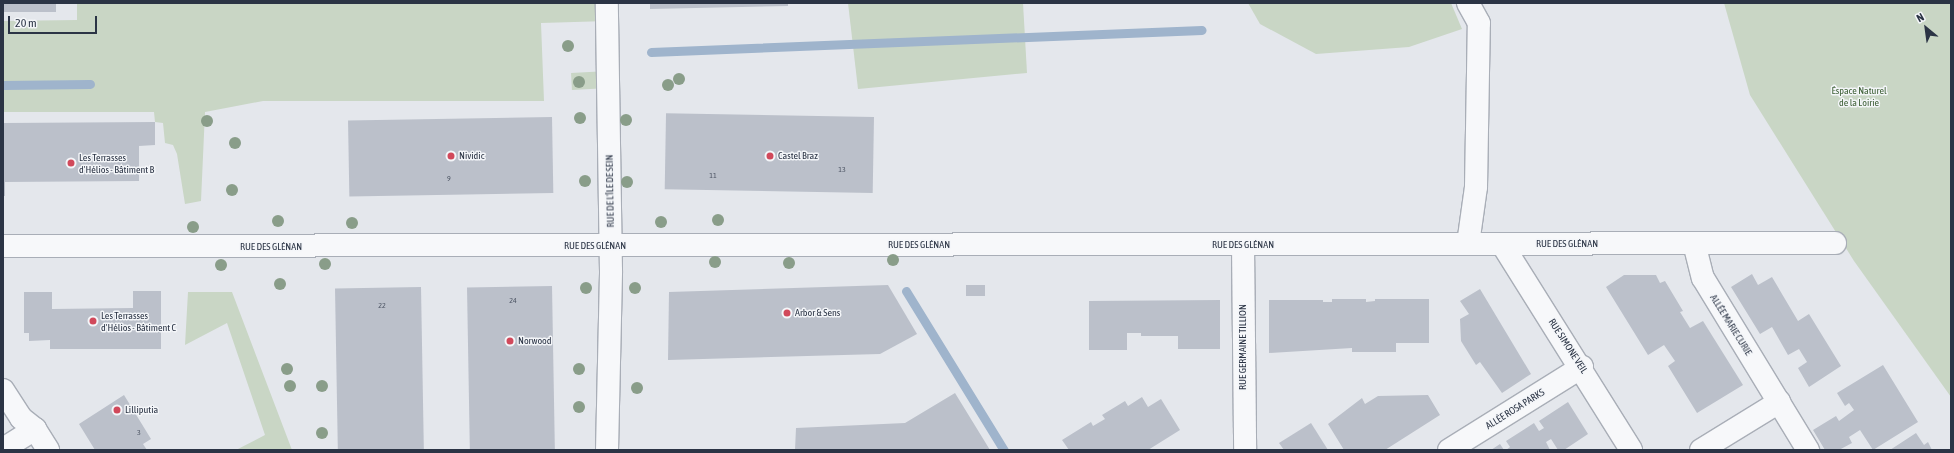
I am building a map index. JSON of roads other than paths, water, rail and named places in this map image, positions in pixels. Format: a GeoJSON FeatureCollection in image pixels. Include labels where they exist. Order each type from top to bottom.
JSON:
{"type":"FeatureCollection","features":[{"type":"Feature","properties":{"kind":"street","name":"RUE DE L'ÎLE DE SEIN"},"geometry":{"type":"LineString","coordinates":[[607,3],[611,246],[607,450]]}},
{"type":"Feature","properties":{"kind":"street"},"geometry":{"type":"LineString","coordinates":[[1468,3],[1479,23],[1476,187],[1468,244]]}},
{"type":"Feature","properties":{"kind":"street","name":"RUE DES GLÉNAN"},"geometry":{"type":"LineString","coordinates":[[3,246],[1243,245],[1835,242]]}},
{"type":"Feature","properties":{"kind":"street","name":"ALLÉE MARIE CURIE"},"geometry":{"type":"LineString","coordinates":[[1694,243],[1703,278],[1808,450]]}},
{"type":"Feature","properties":{"kind":"street","name":"RUE SIMONE VEIL"},"geometry":{"type":"LineString","coordinates":[[1502,244],[1582,367],[1631,450]]}},
{"type":"Feature","properties":{"kind":"street","name":"RUE GERMAINE TILLION"},"geometry":{"type":"LineString","coordinates":[[1243,245],[1245,450]]}},
{"type":"Feature","properties":{"kind":"street","name":"ALLÉE ROSA PARKS"},"geometry":{"type":"LineString","coordinates":[[1449,450],[1582,367]]}},
{"type":"Feature","properties":{"kind":"street"},"geometry":{"type":"LineString","coordinates":[[3,390],[21,418],[35,429],[48,450]]}},
{"type":"Feature","properties":{"kind":"street"},"geometry":{"type":"LineString","coordinates":[[1701,450],[1779,402]]}},
{"type":"Feature","properties":{"kind":"street"},"geometry":{"type":"LineString","coordinates":[[3,449],[35,429]]}},
{"type":"Feature","properties":{"kind":"waterway"},"geometry":{"type":"LineString","coordinates":[[651,52],[1202,30]]}},
{"type":"Feature","properties":{"kind":"waterway"},"geometry":{"type":"LineString","coordinates":[[3,85],[90,84]]}},
{"type":"Feature","properties":{"kind":"waterway"},"geometry":{"type":"LineString","coordinates":[[906,291],[1004,450]]}},
{"type":"Feature","properties":{"kind":"place","name":"Nividic"},"geometry":{"type":"Point","coordinates":[451,156]}},
{"type":"Feature","properties":{"kind":"place","name":"Castel Braz"},"geometry":{"type":"Point","coordinates":[770,156]}},
{"type":"Feature","properties":{"kind":"place","name":"Les Terrasses d'Hélios - Bâtiment B"},"geometry":{"type":"Point","coordinates":[71,163]}},
{"type":"Feature","properties":{"kind":"place","name":"Arbor & Sens"},"geometry":{"type":"Point","coordinates":[787,313]}},
{"type":"Feature","properties":{"kind":"place","name":"Les Terrasses d'Hélios - Bâtiment C"},"geometry":{"type":"Point","coordinates":[93,321]}},
{"type":"Feature","properties":{"kind":"place","name":"Norwood"},"geometry":{"type":"Point","coordinates":[510,341]}},
{"type":"Feature","properties":{"kind":"place","name":"Lilliputia"},"geometry":{"type":"Point","coordinates":[117,410]}},
{"type":"Feature","properties":{"kind":"park label","name":"Éspace Naturel de la Loirie"},"geometry":{"type":"Point","coordinates":[1859,96]}}]}
